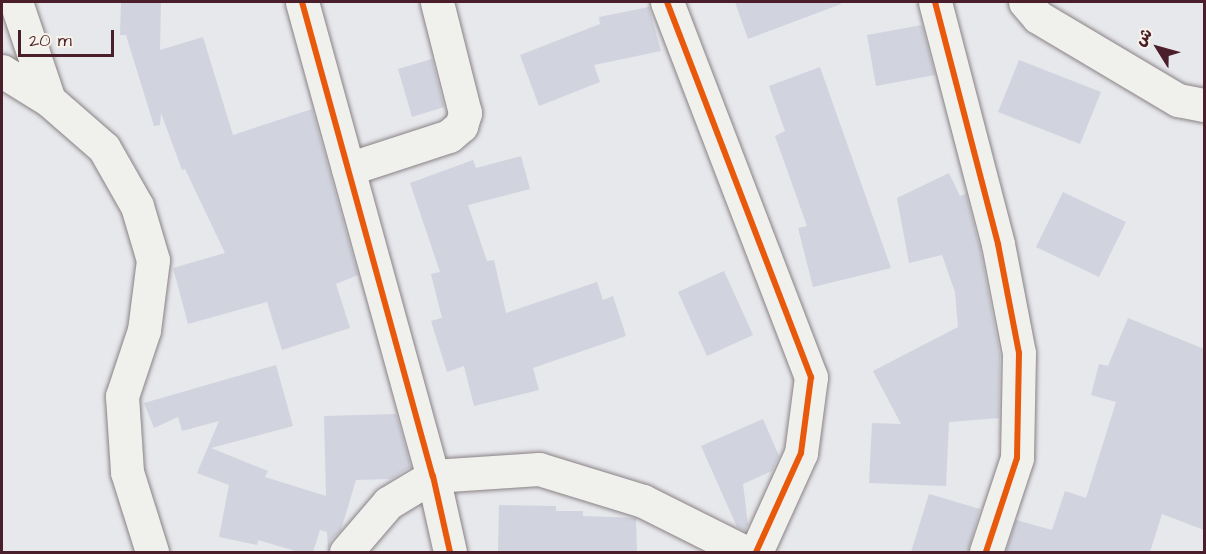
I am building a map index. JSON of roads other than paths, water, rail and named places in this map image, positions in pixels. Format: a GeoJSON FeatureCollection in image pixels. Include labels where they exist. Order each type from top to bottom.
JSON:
{"type":"FeatureCollection","features":[{"type":"Feature","properties":{"kind":"street"},"geometry":{"type":"LineString","coordinates":[[16,2],[50,100]]}},
{"type":"Feature","properties":{"kind":"street"},"geometry":{"type":"LineString","coordinates":[[302,2],[433,476],[450,552]]}},
{"type":"Feature","properties":{"kind":"street"},"geometry":{"type":"LineString","coordinates":[[348,169],[449,136],[461,126],[465,113],[437,2]]}},
{"type":"Feature","properties":{"kind":"street"},"geometry":{"type":"LineString","coordinates":[[667,2],[811,377],[801,453],[756,552]]}},
{"type":"Feature","properties":{"kind":"street"},"geometry":{"type":"LineString","coordinates":[[935,2],[998,244],[1019,352],[1017,458],[986,552]]}},
{"type":"Feature","properties":{"kind":"street"},"geometry":{"type":"LineString","coordinates":[[1025,2],[1038,17],[1178,100],[1204,105]]}},
{"type":"Feature","properties":{"kind":"street"},"geometry":{"type":"LineString","coordinates":[[2,70],[50,100],[104,148],[137,206],[153,260],[144,330],[122,396],[127,472],[152,552]]}},
{"type":"Feature","properties":{"kind":"street"},"geometry":{"type":"LineString","coordinates":[[346,552],[388,503],[433,476],[539,469],[643,501],[745,552]]}}]}
